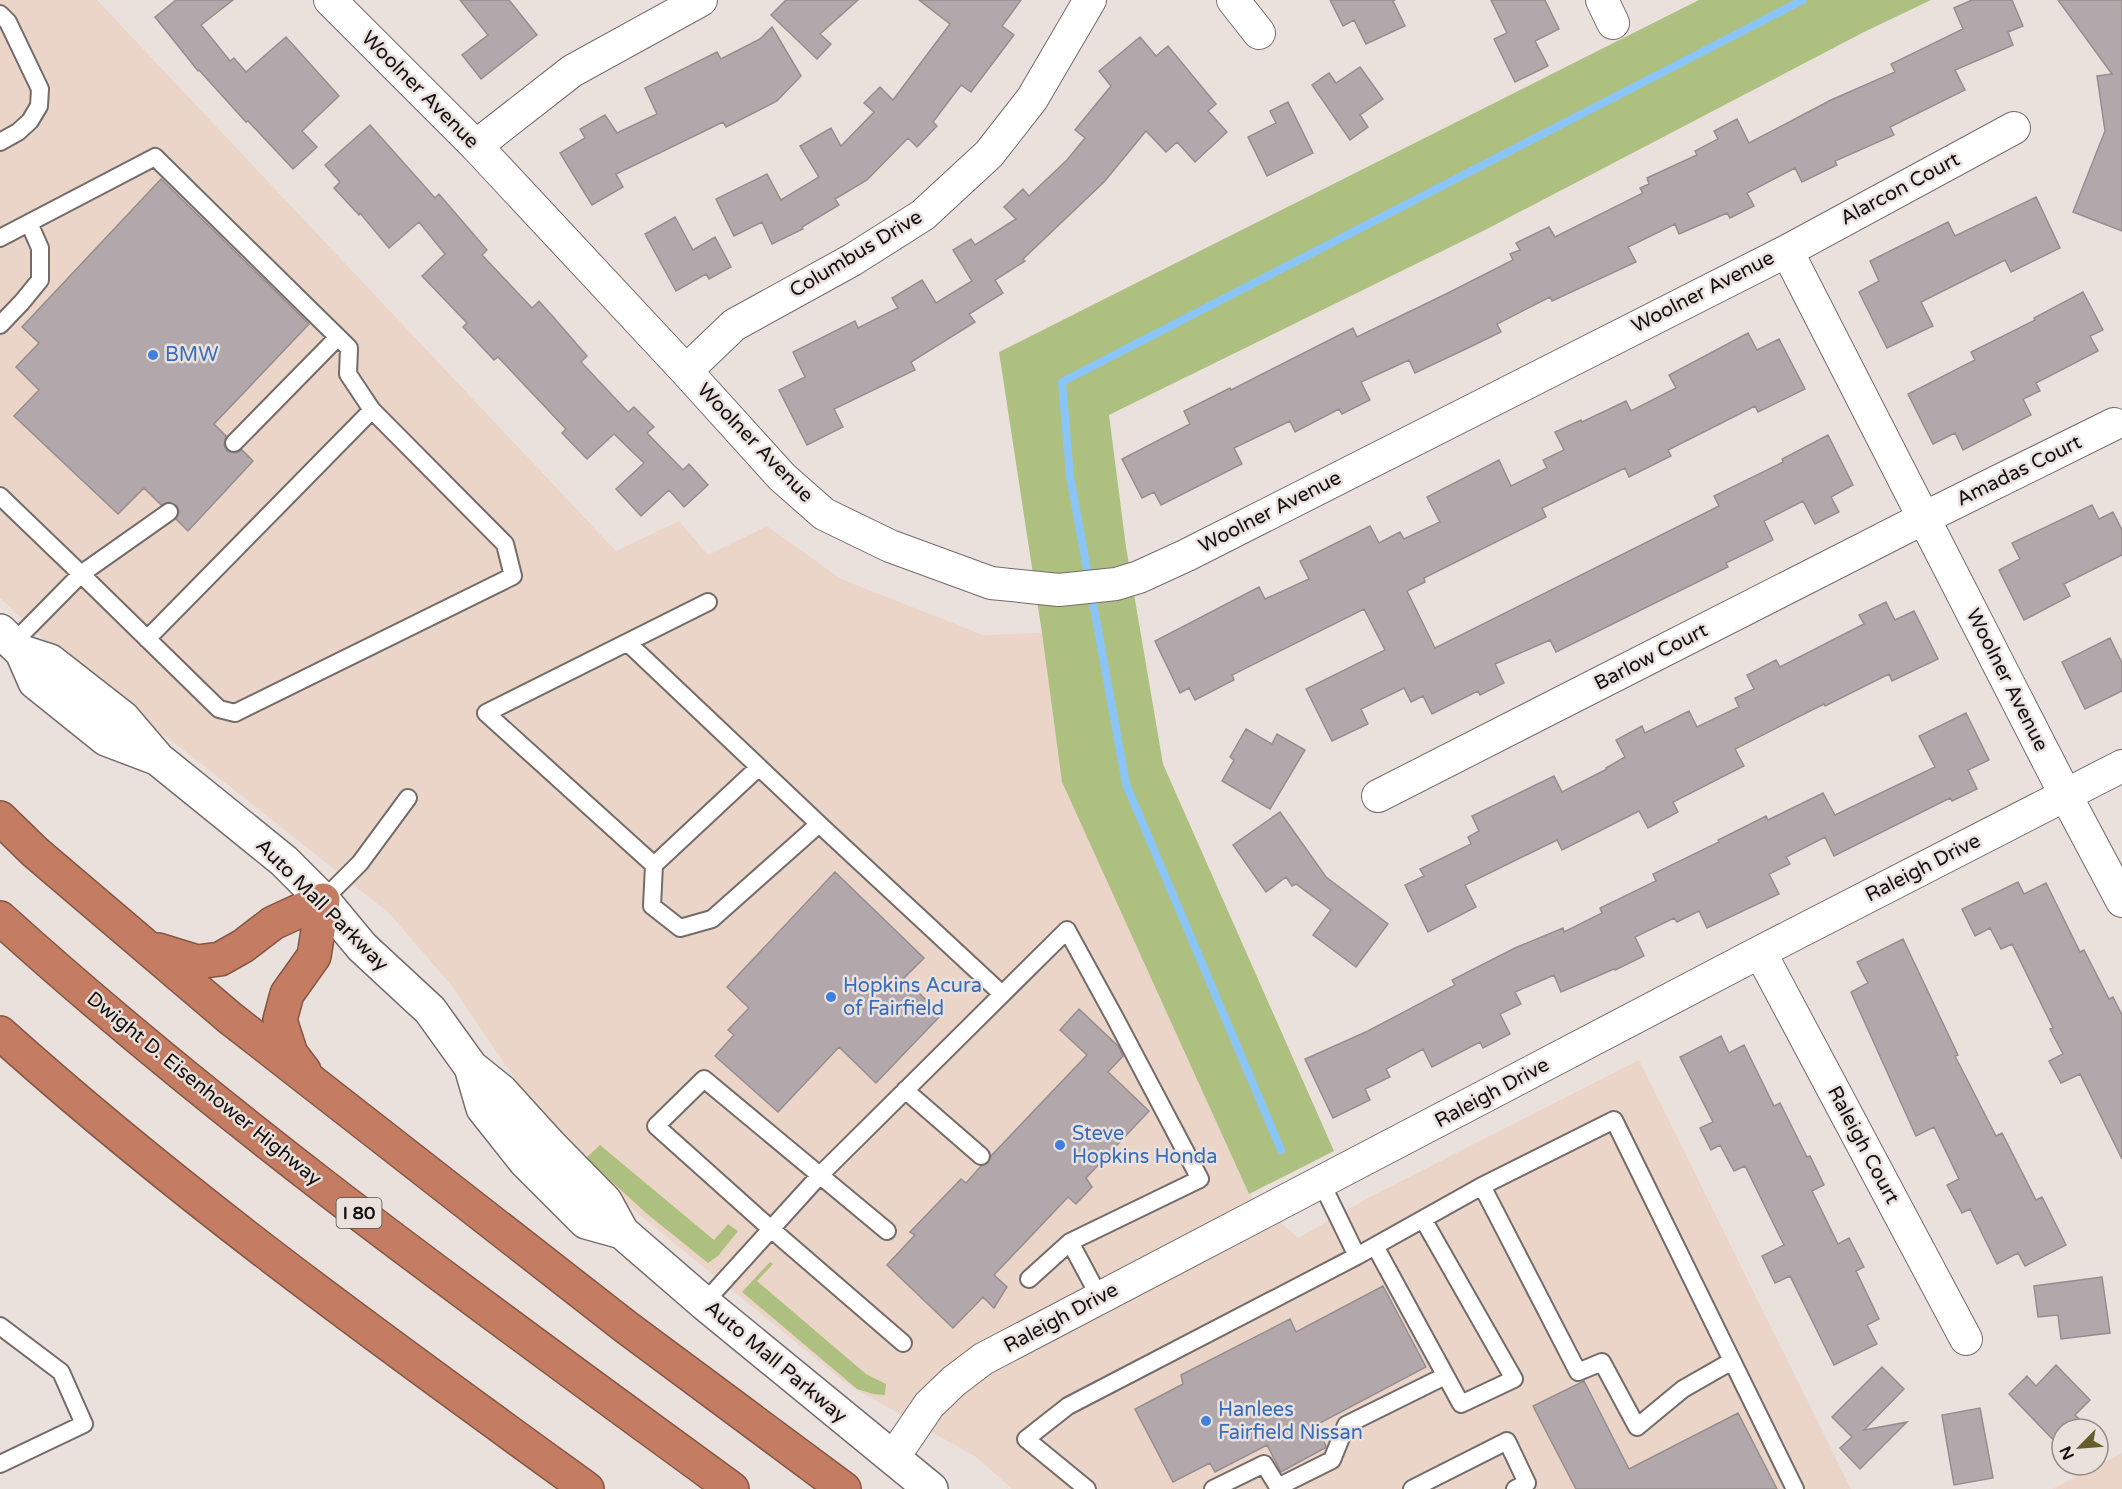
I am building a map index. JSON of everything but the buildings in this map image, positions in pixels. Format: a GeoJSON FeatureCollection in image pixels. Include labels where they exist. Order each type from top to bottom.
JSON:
{"type":"FeatureCollection","features":[{"type":"Feature","properties":{"kind":"highway"},"geometry":{"type":"LineString","coordinates":[[0,818],[35,852],[230,1018],[616,1320],[844,1489]]}},
{"type":"Feature","properties":{"kind":"highway"},"geometry":{"type":"LineString","coordinates":[[144,946],[196,962],[220,959],[243,946],[273,923],[323,900]]}},
{"type":"Feature","properties":{"kind":"highway"},"geometry":{"type":"LineString","coordinates":[[315,1084],[291,1054],[280,1020],[287,994],[314,956],[323,900]]}},
{"type":"Feature","properties":{"kind":"highway","name":"Dwight D. Eisenhower Highway"},"geometry":{"type":"LineString","coordinates":[[0,918],[137,1037],[267,1143],[490,1312],[732,1489]]}},
{"type":"Feature","properties":{"kind":"highway"},"geometry":{"type":"LineString","coordinates":[[0,1033],[196,1198],[406,1357],[587,1489]]}},
{"type":"Feature","properties":{"kind":"street","name":"Woolner Avenue"},"geometry":{"type":"LineString","coordinates":[[330,0],[476,146],[782,477],[824,514],[890,546],[991,583],[1059,590],[1116,584],[1139,577],[1187,555],[1787,251],[2122,901]]}},
{"type":"Feature","properties":{"kind":"street"},"geometry":{"type":"LineString","coordinates":[[476,146],[572,71],[701,0]]}},
{"type":"Feature","properties":{"kind":"street","name":"Columbus Drive"},"geometry":{"type":"LineString","coordinates":[[686,371],[734,325],[852,260],[923,215],[940,200],[989,154],[1032,99],[1090,0]]}},
{"type":"Feature","properties":{"kind":"street"},"geometry":{"type":"LineString","coordinates":[[1233,0],[1259,33]]}},
{"type":"Feature","properties":{"kind":"street","name":"Alarcon Court"},"geometry":{"type":"LineString","coordinates":[[1787,251],[2013,128]]}},
{"type":"Feature","properties":{"kind":"street","name":"Amadas Court"},"geometry":{"type":"LineString","coordinates":[[1924,518],[2114,424]]}},
{"type":"Feature","properties":{"kind":"street","name":"Barlow Court"},"geometry":{"type":"LineString","coordinates":[[1378,796],[1924,518]]}},
{"type":"Feature","properties":{"kind":"street","name":"Auto Mall Parkway"},"geometry":{"type":"LineString","coordinates":[[12,642],[50,661],[123,718],[158,759],[284,861],[323,900],[362,947],[430,1010],[471,1067],[483,1108],[525,1161],[586,1222],[622,1232],[704,1303],[931,1489]]}},
{"type":"Feature","properties":{"kind":"street","name":"Raleigh Drive"},"geometry":{"type":"LineString","coordinates":[[893,1458],[929,1405],[954,1381],[983,1359],[1760,952],[2122,766]]}},
{"type":"Feature","properties":{"kind":"street","name":"Raleigh Court"},"geometry":{"type":"LineString","coordinates":[[1760,952],[1966,1339]]}},
{"type":"Feature","properties":{"kind":"lane"},"geometry":{"type":"LineString","coordinates":[[0,14],[8,22],[40,89],[39,106],[30,121],[18,132],[0,142]]}},
{"type":"Feature","properties":{"kind":"lane"},"geometry":{"type":"LineString","coordinates":[[0,238],[155,157],[349,348],[348,374],[372,410],[505,544],[513,576],[235,713],[219,710],[0,496]]}},
{"type":"Feature","properties":{"kind":"lane"},"geometry":{"type":"LineString","coordinates":[[0,325],[40,280],[40,248],[29,223]]}},
{"type":"Feature","properties":{"kind":"lane"},"geometry":{"type":"LineString","coordinates":[[234,443],[338,337]]}},
{"type":"Feature","properties":{"kind":"lane"},"geometry":{"type":"LineString","coordinates":[[147,639],[372,410]]}},
{"type":"Feature","properties":{"kind":"lane"},"geometry":{"type":"LineString","coordinates":[[12,642],[81,574],[169,512]]}},
{"type":"Feature","properties":{"kind":"lane"},"geometry":{"type":"LineString","coordinates":[[654,865],[486,713],[708,603]]}},
{"type":"Feature","properties":{"kind":"lane"},"geometry":{"type":"LineString","coordinates":[[628,642],[1002,994]]}},
{"type":"Feature","properties":{"kind":"lane"},"geometry":{"type":"LineString","coordinates":[[759,767],[654,865],[652,906],[680,928],[712,919],[819,824]]}},
{"type":"Feature","properties":{"kind":"lane"},"geometry":{"type":"LineString","coordinates":[[323,900],[360,863],[408,798]]}},
{"type":"Feature","properties":{"kind":"lane"},"geometry":{"type":"LineString","coordinates":[[704,1303],[820,1175],[1067,930],[1200,1179],[1070,1242],[1029,1279]]}},
{"type":"Feature","properties":{"kind":"lane"},"geometry":{"type":"LineString","coordinates":[[886,1230],[704,1079],[656,1126],[903,1343]]}},
{"type":"Feature","properties":{"kind":"lane"},"geometry":{"type":"LineString","coordinates":[[905,1090],[981,1156]]}},
{"type":"Feature","properties":{"kind":"lane"},"geometry":{"type":"LineString","coordinates":[[1087,1489],[1026,1439],[1068,1406],[1357,1256],[1482,1186],[1614,1120],[1795,1489]]}},
{"type":"Feature","properties":{"kind":"lane"},"geometry":{"type":"LineString","coordinates":[[1321,1182],[1357,1256]]}},
{"type":"Feature","properties":{"kind":"lane"},"geometry":{"type":"LineString","coordinates":[[1482,1186],[1578,1372],[1602,1362],[1637,1427],[1683,1389],[1732,1360]]}},
{"type":"Feature","properties":{"kind":"lane"},"geometry":{"type":"LineString","coordinates":[[1375,1246],[1461,1404],[1514,1379],[1423,1219]]}},
{"type":"Feature","properties":{"kind":"lane"},"geometry":{"type":"LineString","coordinates":[[1070,1242],[1100,1298]]}},
{"type":"Feature","properties":{"kind":"lane"},"geometry":{"type":"LineString","coordinates":[[0,1326],[61,1372],[84,1424],[0,1464]]}},
{"type":"Feature","properties":{"kind":"lane"},"geometry":{"type":"LineString","coordinates":[[1213,1489],[1264,1464],[1278,1486],[1332,1460],[1346,1425],[1445,1376]]}},
{"type":"Feature","properties":{"kind":"lane"},"geometry":{"type":"LineString","coordinates":[[1412,1489],[1508,1441],[1527,1483],[1515,1489]]}},
{"type":"Feature","properties":{"kind":"shaded area"},"geometry":{"type":"Polygon","coordinates":[[[0,0],[97,0],[616,551],[679,521],[708,555],[767,526],[841,579],[983,635],[1042,633],[1062,782],[1249,1194],[1298,1238],[1368,1198],[1639,1060],[1851,1489],[1012,1489],[976,1457],[848,1385],[603,1185],[537,1111],[451,985],[389,913],[59,654],[0,598],[0,0]]]}},
{"type":"Feature","properties":{"kind":"shaded area"},"geometry":{"type":"Polygon","coordinates":[[[2122,1453],[2122,1489],[2052,1489],[2075,1477],[2110,1477],[2110,1459],[2122,1453]]]}},
{"type":"Feature","properties":{"kind":"green space"},"geometry":{"type":"Polygon","coordinates":[[[1699,0],[1931,0],[1864,32],[1487,229],[1109,415],[1126,547],[1163,764],[1334,1151],[1249,1194],[1062,782],[1042,633],[999,352],[1699,0]]]}},
{"type":"Feature","properties":{"kind":"green space"},"geometry":{"type":"Polygon","coordinates":[[[600,1145],[714,1240],[728,1224],[738,1231],[718,1256],[708,1263],[646,1213],[586,1158],[600,1145]]]}},
{"type":"Feature","properties":{"kind":"green space"},"geometry":{"type":"Polygon","coordinates":[[[770,1262],[773,1264],[757,1281],[866,1374],[886,1384],[885,1395],[857,1389],[742,1292],[770,1262]]]}},
{"type":"Feature","properties":{"kind":"waterway"},"geometry":{"type":"LineString","coordinates":[[1281,1150],[1126,784],[1070,476],[1062,382],[1803,0]]}},
{"type":"Feature","properties":{"kind":"place","name":"BMW"},"geometry":{"type":"Point","coordinates":[153,355]}},
{"type":"Feature","properties":{"kind":"place","name":"Hopkins Acura of Fairfield"},"geometry":{"type":"Point","coordinates":[831,997]}},
{"type":"Feature","properties":{"kind":"place","name":"Steve Hopkins Honda"},"geometry":{"type":"Point","coordinates":[1060,1145]}},
{"type":"Feature","properties":{"kind":"place","name":"Hanlees Fairfield Nissan"},"geometry":{"type":"Point","coordinates":[1206,1421]}}]}
